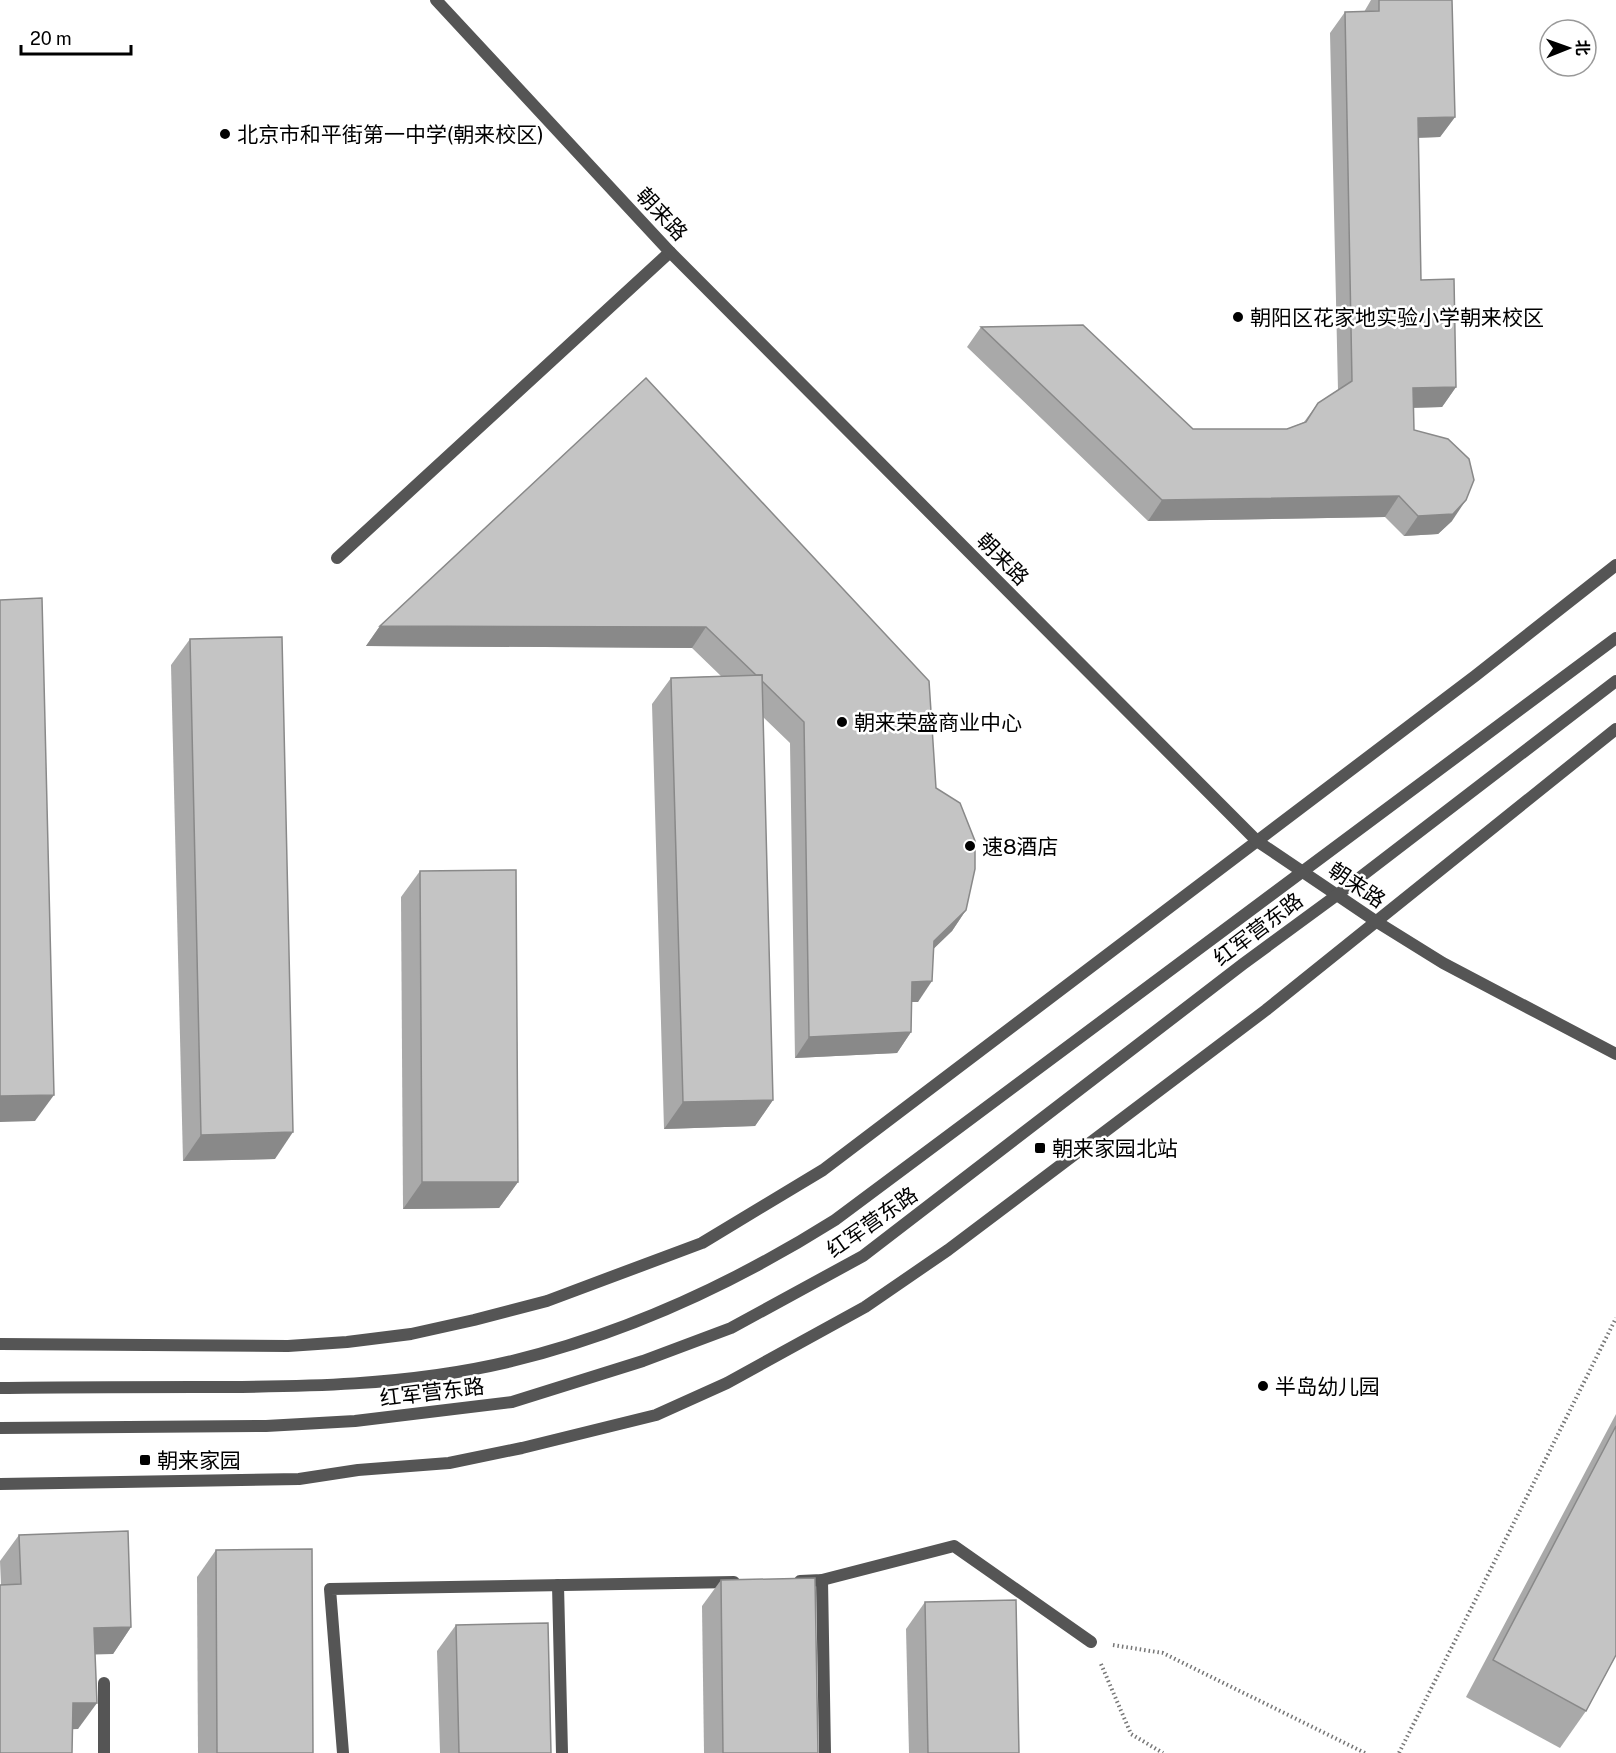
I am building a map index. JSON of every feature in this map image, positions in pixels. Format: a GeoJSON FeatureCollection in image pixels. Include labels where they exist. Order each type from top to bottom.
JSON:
{"type":"FeatureCollection","features":[{"type":"Feature","properties":{"kind":"street","name":"朝来路"},"geometry":{"type":"LineString","coordinates":[[436,0],[670,252],[1257,842],[1443,963],[1616,1054]]}},
{"type":"Feature","properties":{"kind":"street"},"geometry":{"type":"LineString","coordinates":[[337,558],[670,252]]}},
{"type":"Feature","properties":{"kind":"street"},"geometry":{"type":"LineString","coordinates":[[0,1344],[288,1346],[411,1334],[547,1301],[702,1243],[823,1170],[1257,842],[1616,565]]}},
{"type":"Feature","properties":{"kind":"street","name":"红军营东路"},"geometry":{"type":"LineString","coordinates":[[0,1388],[300,1387],[384,1382],[511,1361],[571,1345],[644,1319],[729,1281],[799,1243],[835,1220],[1616,638]]}},
{"type":"Feature","properties":{"kind":"street","name":"红军营东路"},"geometry":{"type":"LineString","coordinates":[[0,1428],[266,1426],[355,1421],[512,1402],[643,1362],[731,1328],[863,1256],[1616,681]]}},
{"type":"Feature","properties":{"kind":"street"},"geometry":{"type":"LineString","coordinates":[[0,1484],[299,1479],[358,1470],[448,1463],[522,1448],[656,1415],[727,1383],[865,1307],[948,1250],[1266,1010],[1616,729]]}},
{"type":"Feature","properties":{"kind":"street"},"geometry":{"type":"LineString","coordinates":[[786,1581],[822,1581],[954,1546],[1091,1642]]}},
{"type":"Feature","properties":{"kind":"street"},"geometry":{"type":"LineString","coordinates":[[822,1581],[825,1753]]}},
{"type":"Feature","properties":{"kind":"street"},"geometry":{"type":"LineString","coordinates":[[343,1753],[330,1589],[750,1582]]}},
{"type":"Feature","properties":{"kind":"street"},"geometry":{"type":"LineString","coordinates":[[558,1585],[562,1753]]}},
{"type":"Feature","properties":{"kind":"street"},"geometry":{"type":"LineString","coordinates":[[104,1683],[104,1753]]}},
{"type":"Feature","properties":{"kind":"path"},"geometry":{"type":"LineString","coordinates":[[1399,1753],[1616,1318]]}},
{"type":"Feature","properties":{"kind":"path"},"geometry":{"type":"LineString","coordinates":[[1091,1642],[1131,1734],[1163,1753]]}},
{"type":"Feature","properties":{"kind":"path"},"geometry":{"type":"LineString","coordinates":[[1091,1642],[1163,1653],[1365,1753]]}},
{"type":"Feature","properties":{"kind":"building"},"geometry":{"type":"Polygon","coordinates":[[[1379,0],[1452,0],[1455,117],[1418,118],[1421,280],[1454,279],[1456,387],[1413,388],[1414,430],[1448,439],[1469,459],[1474,480],[1466,500],[1453,514],[1418,516],[1399,496],[1162,500],[981,327],[1083,325],[1193,429],[1287,429],[1306,422],[1318,403],[1352,381],[1345,12],[1379,11],[1379,0]]]}},
{"type":"Feature","properties":{"kind":"building","name":"朝来荣盛商业中心"},"geometry":{"type":"Polygon","coordinates":[[[646,378],[929,681],[936,788],[960,803],[975,841],[975,869],[966,910],[934,941],[932,981],[912,982],[911,1032],[809,1037],[804,722],[762,681],[762,675],[756,675],[706,627],[380,626],[646,378]]]}},
{"type":"Feature","properties":{"kind":"building"},"geometry":{"type":"Polygon","coordinates":[[[42,598],[54,1095],[0,1096],[0,600],[42,598]]]}},
{"type":"Feature","properties":{"kind":"building"},"geometry":{"type":"Polygon","coordinates":[[[282,637],[293,1132],[201,1135],[190,639],[282,637]]]}},
{"type":"Feature","properties":{"kind":"building"},"geometry":{"type":"Polygon","coordinates":[[[762,675],[773,1100],[683,1102],[671,678],[762,675]]]}},
{"type":"Feature","properties":{"kind":"building"},"geometry":{"type":"Polygon","coordinates":[[[516,870],[518,1182],[422,1182],[420,871],[516,870]]]}},
{"type":"Feature","properties":{"kind":"building"},"geometry":{"type":"Polygon","coordinates":[[[1616,1426],[1616,1655],[1586,1711],[1493,1660],[1616,1426]]]}},
{"type":"Feature","properties":{"kind":"building"},"geometry":{"type":"Polygon","coordinates":[[[128,1531],[131,1627],[94,1628],[97,1703],[73,1703],[72,1753],[0,1753],[0,1585],[21,1584],[19,1535],[128,1531]]]}},
{"type":"Feature","properties":{"kind":"building"},"geometry":{"type":"Polygon","coordinates":[[[312,1549],[313,1753],[217,1753],[216,1550],[312,1549]]]}},
{"type":"Feature","properties":{"kind":"building"},"geometry":{"type":"Polygon","coordinates":[[[815,1578],[818,1753],[723,1753],[721,1580],[815,1578]]]}},
{"type":"Feature","properties":{"kind":"building"},"geometry":{"type":"Polygon","coordinates":[[[1016,1600],[1019,1753],[928,1753],[925,1602],[1016,1600]]]}},
{"type":"Feature","properties":{"kind":"building"},"geometry":{"type":"Polygon","coordinates":[[[548,1623],[551,1753],[459,1753],[456,1625],[548,1623]]]}},
{"type":"Feature","properties":{"kind":"place","name":"北京市和平街第一中学(朝来校区)"},"geometry":{"type":"Point","coordinates":[225,134]}},
{"type":"Feature","properties":{"kind":"place","name":"朝阳区花家地实验小学朝来校区"},"geometry":{"type":"Point","coordinates":[1238,317]}},
{"type":"Feature","properties":{"kind":"place","name":"朝来荣盛商业中心"},"geometry":{"type":"Point","coordinates":[842,722]}},
{"type":"Feature","properties":{"kind":"place","name":"速8酒店"},"geometry":{"type":"Point","coordinates":[970,846]}},
{"type":"Feature","properties":{"kind":"place","name":"朝来家园北站"},"geometry":{"type":"Point","coordinates":[1040,1148]}},
{"type":"Feature","properties":{"kind":"place","name":"半岛幼儿园"},"geometry":{"type":"Point","coordinates":[1263,1386]}},
{"type":"Feature","properties":{"kind":"place","name":"朝来家园"},"geometry":{"type":"Point","coordinates":[145,1460]}}]}
